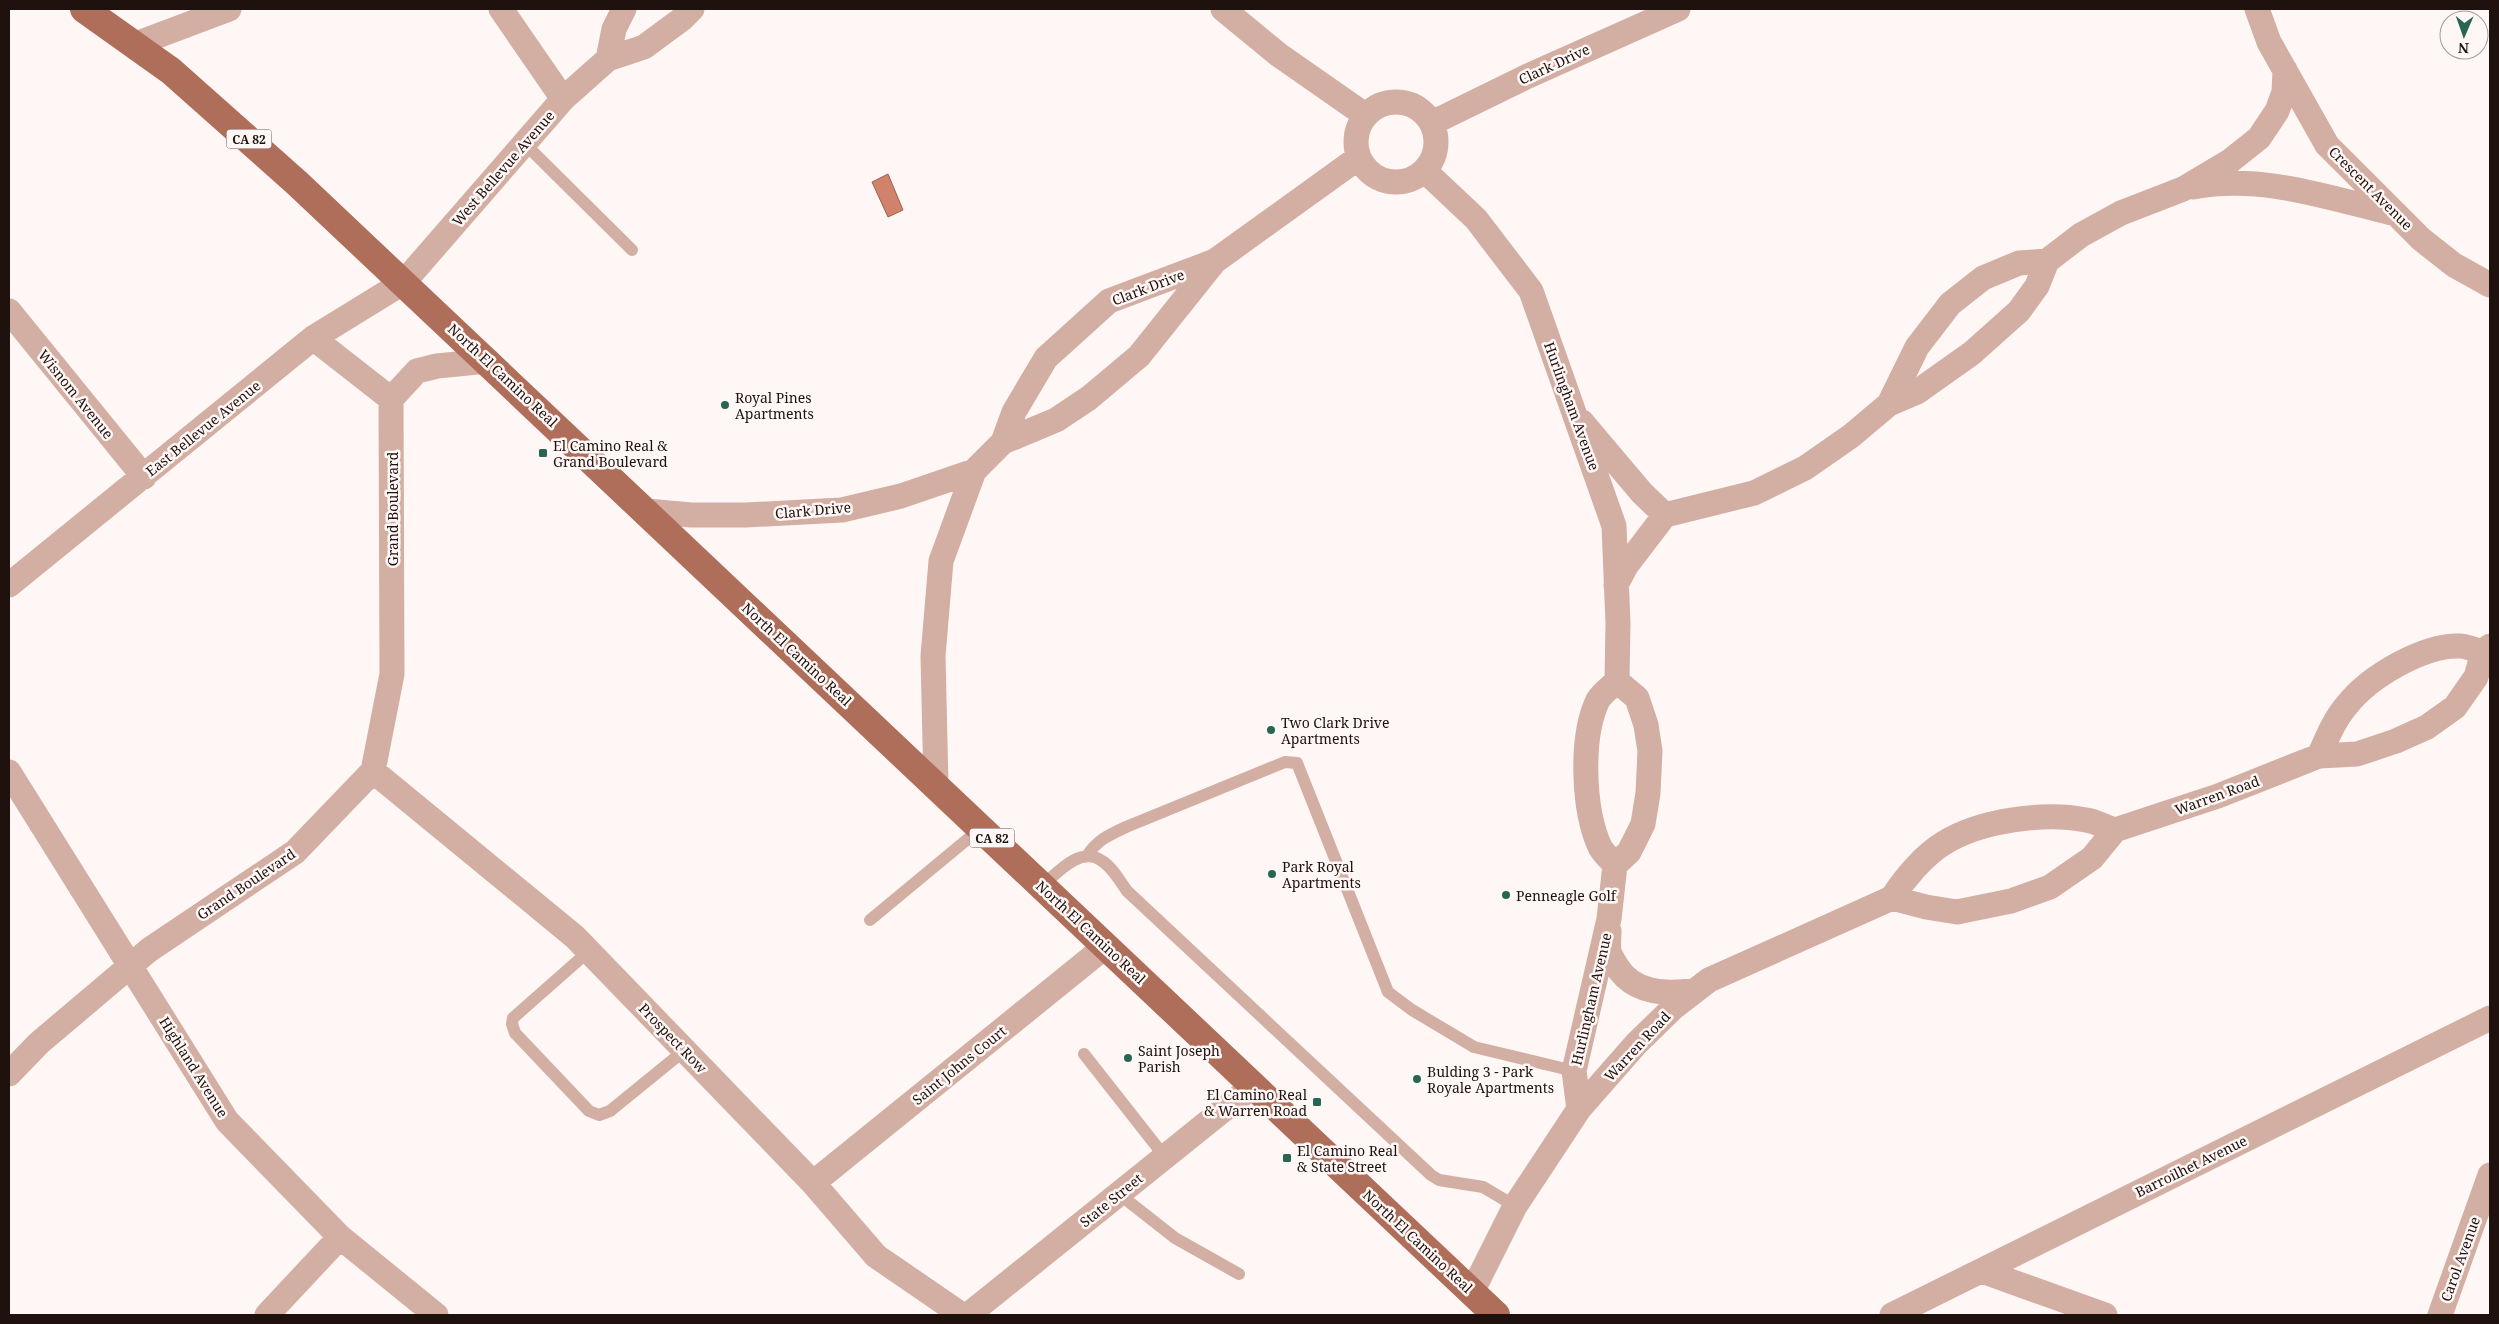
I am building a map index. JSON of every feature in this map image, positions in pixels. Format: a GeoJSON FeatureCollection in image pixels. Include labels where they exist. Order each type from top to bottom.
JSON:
{"type":"FeatureCollection","features":[{"type":"Feature","properties":{"kind":"main road","name":"North El Camino Real"},"geometry":{"type":"LineString","coordinates":[[84,9],[136,44],[201,96],[404,282],[1496,1315]]}},
{"type":"Feature","properties":{"kind":"street"},"geometry":{"type":"LineString","coordinates":[[136,44],[229,9]]}},
{"type":"Feature","properties":{"kind":"street"},"geometry":{"type":"LineString","coordinates":[[501,9],[563,99]]}},
{"type":"Feature","properties":{"kind":"street"},"geometry":{"type":"LineString","coordinates":[[608,59],[614,28],[624,9]]}},
{"type":"Feature","properties":{"kind":"street","name":"West Bellevue Avenue"},"geometry":{"type":"LineString","coordinates":[[404,282],[563,99],[608,59],[644,47],[682,19],[692,9]]}},
{"type":"Feature","properties":{"kind":"street"},"geometry":{"type":"LineString","coordinates":[[1223,9],[1279,55],[1366,115]]}},
{"type":"Feature","properties":{"kind":"street","name":"Clark Drive"},"geometry":{"type":"LineString","coordinates":[[1432,123],[1528,76],[1678,9]]}},
{"type":"Feature","properties":{"kind":"street","name":"Crescent Avenue"},"geometry":{"type":"LineString","coordinates":[[2257,9],[2269,42],[2327,145],[2422,239],[2454,265],[2490,285]]}},
{"type":"Feature","properties":{"kind":"street"},"geometry":{"type":"LineString","coordinates":[[1616,585],[1626,566],[1665,515],[1754,493],[1805,468],[1851,436],[1889,404],[1917,392],[1949,371],[2019,311],[2037,286],[2047,261],[2081,235],[2121,213],[2183,189],[2230,161],[2258,138],[2277,111],[2284,92],[2285,70]]}},
{"type":"Feature","properties":{"kind":"street"},"geometry":{"type":"LineString","coordinates":[[1388,102],[1414,105],[1425,113],[1432,123],[1436,135],[1436,148],[1432,160],[1425,171],[1414,178],[1401,182],[1388,182],[1376,177],[1366,169],[1358,158],[1356,135],[1366,115],[1376,106],[1388,102]]}},
{"type":"Feature","properties":{"kind":"street","name":"Clark Drive"},"geometry":{"type":"LineString","coordinates":[[1003,442],[1014,412],[1046,358],[1109,301],[1215,261],[1358,158]]}},
{"type":"Feature","properties":{"kind":"street","name":"Hurlingham Avenue"},"geometry":{"type":"LineString","coordinates":[[1425,171],[1476,219],[1531,291],[1614,526],[1617,681]]}},
{"type":"Feature","properties":{"kind":"street"},"geometry":{"type":"LineString","coordinates":[[2183,189],[2218,183],[2262,184],[2302,190],[2397,214]]}},
{"type":"Feature","properties":{"kind":"street","name":"Clark Drive"},"geometry":{"type":"LineString","coordinates":[[936,785],[933,656],[942,562],[974,471],[1003,442],[1056,420],[1089,398],[1139,356],[1215,261]]}},
{"type":"Feature","properties":{"kind":"street"},"geometry":{"type":"LineString","coordinates":[[1889,404],[1917,348],[1950,304],[1983,278],[2019,263],[2047,261]]}},
{"type":"Feature","properties":{"kind":"street","name":"East Bellevue Avenue"},"geometry":{"type":"LineString","coordinates":[[9,585],[313,338],[404,282]]}},
{"type":"Feature","properties":{"kind":"street","name":"Wisnom Avenue"},"geometry":{"type":"LineString","coordinates":[[9,311],[144,476]]}},
{"type":"Feature","properties":{"kind":"street"},"geometry":{"type":"LineString","coordinates":[[313,338],[391,399],[417,371],[436,366],[488,361]]}},
{"type":"Feature","properties":{"kind":"street","name":"Grand Boulevard"},"geometry":{"type":"LineString","coordinates":[[9,1074],[39,1043],[131,964],[295,852],[374,771],[392,674],[391,399]]}},
{"type":"Feature","properties":{"kind":"street"},"geometry":{"type":"LineString","coordinates":[[1574,414],[1623,467],[1642,493],[1665,515]]}},
{"type":"Feature","properties":{"kind":"street","name":"Clark Drive"},"geometry":{"type":"LineString","coordinates":[[646,511],[691,515],[746,515],[842,510],[901,496],[974,471]]}},
{"type":"Feature","properties":{"kind":"street","name":"Warren Road"},"geometry":{"type":"LineString","coordinates":[[2114,830],[2218,796],[2319,756],[2357,754],[2396,741],[2427,727],[2456,707],[2476,677],[2487,649],[2461,646],[2426,652],[2398,664],[2371,682],[2347,704],[2332,727],[2319,756]]}},
{"type":"Feature","properties":{"kind":"street"},"geometry":{"type":"LineString","coordinates":[[1617,681],[1637,698],[1646,725],[1650,751],[1648,793],[1643,824],[1629,852],[1615,865],[1602,850],[1596,836],[1588,797],[1586,760],[1592,714],[1599,698],[1617,681]]}},
{"type":"Feature","properties":{"kind":"street","name":"Prospect Row"},"geometry":{"type":"LineString","coordinates":[[374,771],[576,937],[813,1183],[876,1256],[962,1315]]}},
{"type":"Feature","properties":{"kind":"street","name":"Highland Avenue"},"geometry":{"type":"LineString","coordinates":[[9,772],[131,964],[227,1121],[340,1237],[436,1315]]}},
{"type":"Feature","properties":{"kind":"street"},"geometry":{"type":"LineString","coordinates":[[2045,817],[2087,820],[2114,830],[2092,858],[2050,887],[2011,901],[1957,912],[1926,907],[1892,898],[1906,877],[1944,843],[1989,824],[2045,817]]}},
{"type":"Feature","properties":{"kind":"street","name":"Hurlingham Avenue"},"geometry":{"type":"LineString","coordinates":[[1578,1109],[1574,1070],[1609,919],[1615,865]]}},
{"type":"Feature","properties":{"kind":"street","name":"Warren Road"},"geometry":{"type":"LineString","coordinates":[[1472,1292],[1515,1206],[1578,1109],[1636,1044],[1674,1007],[1709,980],[1892,898]]}},
{"type":"Feature","properties":{"kind":"street","name":"Hurlingham Avenue"},"geometry":{"type":"LineString","coordinates":[[1609,919],[1610,953],[1620,971],[1635,984],[1661,993],[1674,994],[1696,990]]}},
{"type":"Feature","properties":{"kind":"street","name":"Saint Johns Court"},"geometry":{"type":"LineString","coordinates":[[813,1183],[1106,946]]}},
{"type":"Feature","properties":{"kind":"street","name":"Barroilhet Avenue"},"geometry":{"type":"LineString","coordinates":[[1892,1315],[2490,1018]]}},
{"type":"Feature","properties":{"kind":"street","name":"State Street"},"geometry":{"type":"LineString","coordinates":[[968,1315],[1253,1086]]}},
{"type":"Feature","properties":{"kind":"street","name":"Carol Avenue"},"geometry":{"type":"LineString","coordinates":[[2440,1315],[2490,1175]]}},
{"type":"Feature","properties":{"kind":"street"},"geometry":{"type":"LineString","coordinates":[[267,1315],[340,1237]]}},
{"type":"Feature","properties":{"kind":"street"},"geometry":{"type":"LineString","coordinates":[[1982,1271],[2105,1315]]}},
{"type":"Feature","properties":{"kind":"lane"},"geometry":{"type":"LineString","coordinates":[[524,143],[632,250]]}},
{"type":"Feature","properties":{"kind":"lane"},"geometry":{"type":"LineString","coordinates":[[1088,856],[1094,844],[1101,838],[1285,762],[1297,763],[1388,992],[1412,1010],[1474,1047],[1574,1070]]}},
{"type":"Feature","properties":{"kind":"lane"},"geometry":{"type":"LineString","coordinates":[[870,920],[981,828]]}},
{"type":"Feature","properties":{"kind":"lane"},"geometry":{"type":"LineString","coordinates":[[1042,886],[1070,861],[1088,856],[1102,860],[1127,890],[1431,1175],[1439,1180],[1483,1187],[1515,1206]]}},
{"type":"Feature","properties":{"kind":"lane"},"geometry":{"type":"LineString","coordinates":[[590,951],[513,1018],[512,1024],[515,1033],[589,1111],[599,1115],[610,1111],[685,1050]]}},
{"type":"Feature","properties":{"kind":"lane"},"geometry":{"type":"LineString","coordinates":[[1084,1054],[1165,1157]]}},
{"type":"Feature","properties":{"kind":"lane"},"geometry":{"type":"LineString","coordinates":[[1119,1194],[1175,1238],[1239,1274]]}},
{"type":"Feature","properties":{"kind":"shaded area"},"geometry":{"type":"Polygon","coordinates":[[[888,174],[903,210],[888,217],[872,182],[888,174]]]}},
{"type":"Feature","properties":{"kind":"place","name":"Royal Pines Apartments"},"geometry":{"type":"Point","coordinates":[725,405]}},
{"type":"Feature","properties":{"kind":"place","name":"El Camino Real & Grand Boulevard"},"geometry":{"type":"Point","coordinates":[543,453]}},
{"type":"Feature","properties":{"kind":"place","name":"Two Clark Drive Apartments"},"geometry":{"type":"Point","coordinates":[1271,730]}},
{"type":"Feature","properties":{"kind":"place","name":"Park Royal Apartments"},"geometry":{"type":"Point","coordinates":[1272,874]}},
{"type":"Feature","properties":{"kind":"place","name":"Penneagle Golf"},"geometry":{"type":"Point","coordinates":[1506,895]}},
{"type":"Feature","properties":{"kind":"place","name":"Saint Joseph Parish"},"geometry":{"type":"Point","coordinates":[1128,1058]}},
{"type":"Feature","properties":{"kind":"place","name":"Bulding 3 - Park Royale Apartments"},"geometry":{"type":"Point","coordinates":[1417,1079]}},
{"type":"Feature","properties":{"kind":"place","name":"El Camino Real & Warren Road"},"geometry":{"type":"Point","coordinates":[1317,1102]}},
{"type":"Feature","properties":{"kind":"place","name":"El Camino Real & State Street"},"geometry":{"type":"Point","coordinates":[1287,1158]}}]}
